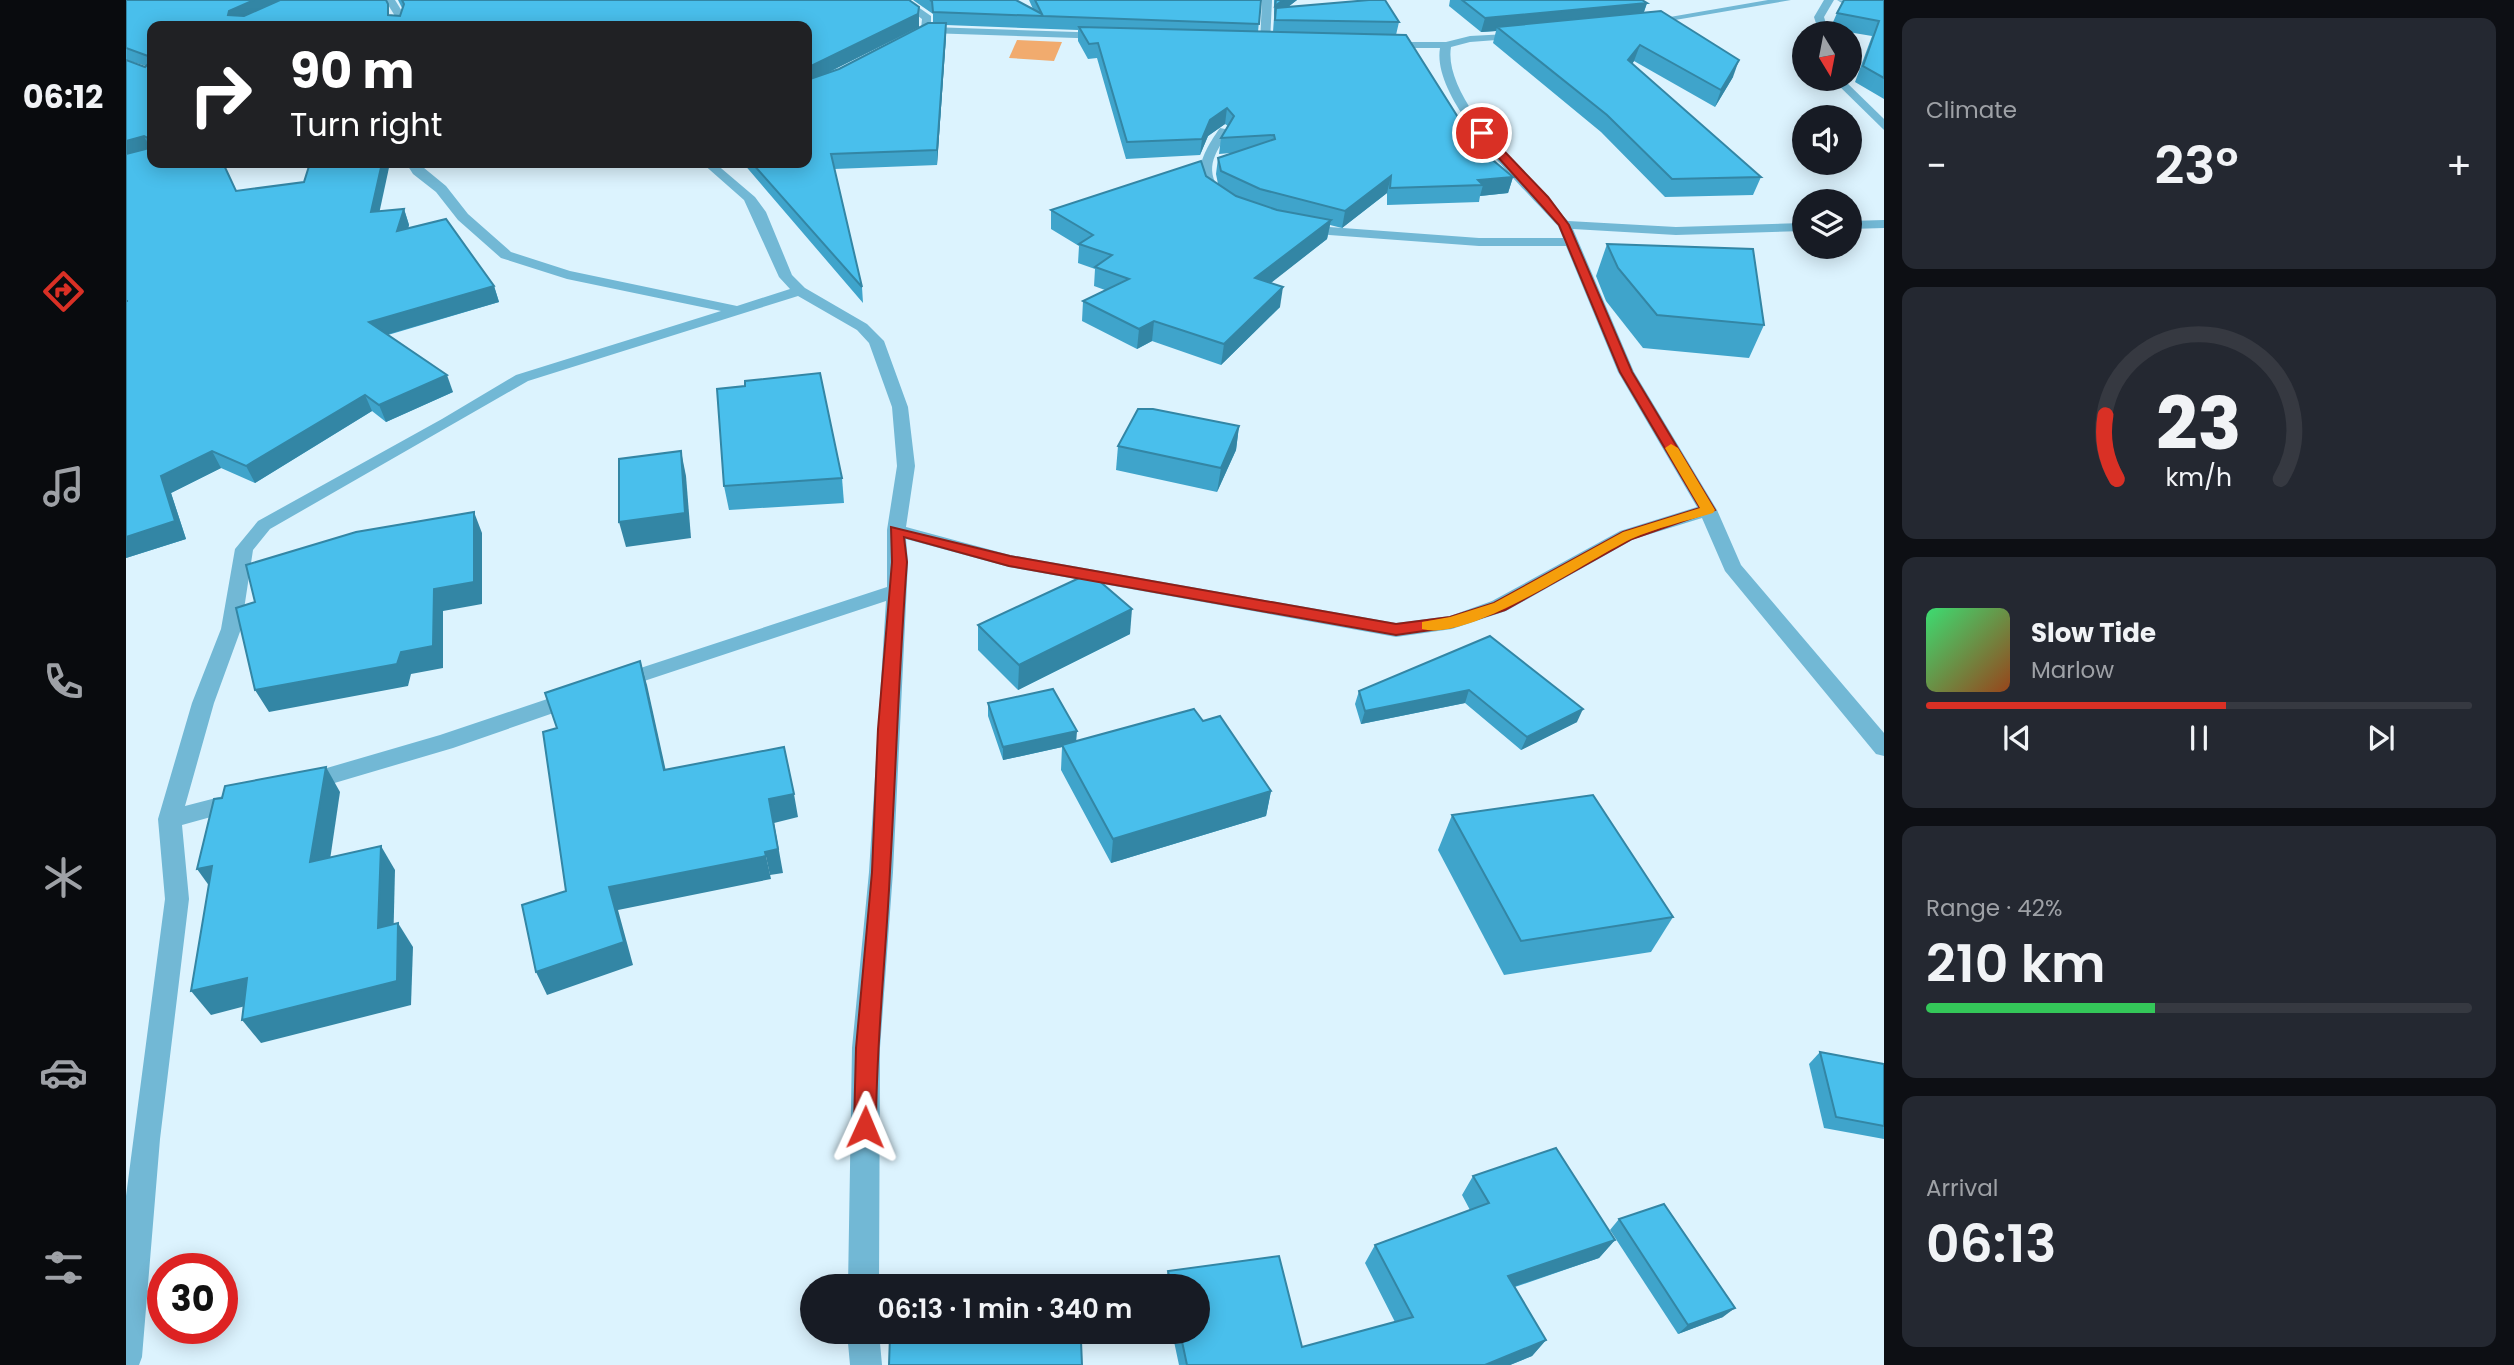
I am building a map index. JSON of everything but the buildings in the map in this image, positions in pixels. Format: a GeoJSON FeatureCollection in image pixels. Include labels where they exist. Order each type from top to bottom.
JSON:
{"type":"FeatureCollection","features":[{"type":"Feature","properties":{"kind":"street"},"geometry":{"type":"LineString","coordinates":[[390,0],[400,16],[400,21]]}},
{"type":"Feature","properties":{"kind":"street"},"geometry":{"type":"LineString","coordinates":[[902,0],[927,18],[926,30]]}},
{"type":"Feature","properties":{"kind":"street"},"geometry":{"type":"LineString","coordinates":[[1265,43],[1267,0]]}},
{"type":"Feature","properties":{"kind":"street"},"geometry":{"type":"LineString","coordinates":[[1636,24],[1786,0]]}},
{"type":"Feature","properties":{"kind":"street"},"geometry":{"type":"LineString","coordinates":[[1820,21],[1819,17],[1829,0]]}},
{"type":"Feature","properties":{"kind":"street"},"geometry":{"type":"LineString","coordinates":[[1842,0],[1884,7]]}},
{"type":"Feature","properties":{"kind":"street"},"geometry":{"type":"LineString","coordinates":[[903,42],[926,30],[1113,37]]}},
{"type":"Feature","properties":{"kind":"street"},"geometry":{"type":"LineString","coordinates":[[1377,44],[1446,45],[1470,39],[1538,34]]}},
{"type":"Feature","properties":{"kind":"street"},"geometry":{"type":"LineString","coordinates":[[1252,43],[1279,44]]}},
{"type":"Feature","properties":{"kind":"street"},"geometry":{"type":"LineString","coordinates":[[1446,45],[1443,62],[1468,118],[1564,225],[1626,372],[1708,510],[1732,566],[1884,748]]}},
{"type":"Feature","properties":{"kind":"street"},"geometry":{"type":"LineString","coordinates":[[1849,91],[1884,126]]}},
{"type":"Feature","properties":{"kind":"street"},"geometry":{"type":"LineString","coordinates":[[1224,131],[1208,154],[1205,174],[1212,192],[1231,204]]}},
{"type":"Feature","properties":{"kind":"street"},"geometry":{"type":"LineString","coordinates":[[415,168],[442,189],[463,217],[506,256],[567,275],[739,311]]}},
{"type":"Feature","properties":{"kind":"street"},"geometry":{"type":"LineString","coordinates":[[714,168],[749,197],[759,212],[786,277],[800,290],[862,327],[876,341],[900,407],[906,466],[896,530],[899,562],[881,872],[866,1048],[863,1274]]}},
{"type":"Feature","properties":{"kind":"street"},"geometry":{"type":"LineString","coordinates":[[1862,225],[1884,224]]}},
{"type":"Feature","properties":{"kind":"street"},"geometry":{"type":"LineString","coordinates":[[1286,225],[1306,230],[1413,238],[1573,242]]}},
{"type":"Feature","properties":{"kind":"street"},"geometry":{"type":"LineString","coordinates":[[1564,225],[1676,231],[1792,227]]}},
{"type":"Feature","properties":{"kind":"street"},"geometry":{"type":"LineString","coordinates":[[126,1357],[146,1139],[177,899],[170,819],[203,703],[231,629],[244,549],[264,525],[522,378],[800,290]]}},
{"type":"Feature","properties":{"kind":"street"},"geometry":{"type":"LineString","coordinates":[[896,530],[1009,561],[1396,630],[1452,622],[1499,606],[1628,536],[1708,510]]}},
{"type":"Feature","properties":{"kind":"street"},"geometry":{"type":"LineString","coordinates":[[288,788],[445,742],[790,624],[896,592]]}},
{"type":"Feature","properties":{"kind":"street"},"geometry":{"type":"LineString","coordinates":[[170,819],[261,795]]}},
{"type":"Feature","properties":{"kind":"street"},"geometry":{"type":"LineString","coordinates":[[864,1344],[866,1365]]}},
{"type":"Feature","properties":{"kind":"shaded area"},"geometry":{"type":"Polygon","coordinates":[[[1017,40],[1062,42],[1054,61],[1009,58],[1017,40]]]}},
{"type":"Feature","properties":{"kind":"slow traffic"},"geometry":{"type":"LineString","coordinates":[[1427,625],[1452,622],[1499,606],[1628,536],[1708,510],[1671,448]]}},
{"type":"Feature","properties":{"kind":"route"},"geometry":{"type":"LineString","coordinates":[[865,1127],[866,1048],[881,872],[887,729],[899,562],[896,530],[1009,561],[1396,630],[1452,622],[1499,606],[1628,536],[1708,510],[1626,372],[1564,225],[1545,199],[1482,133]]}}]}
